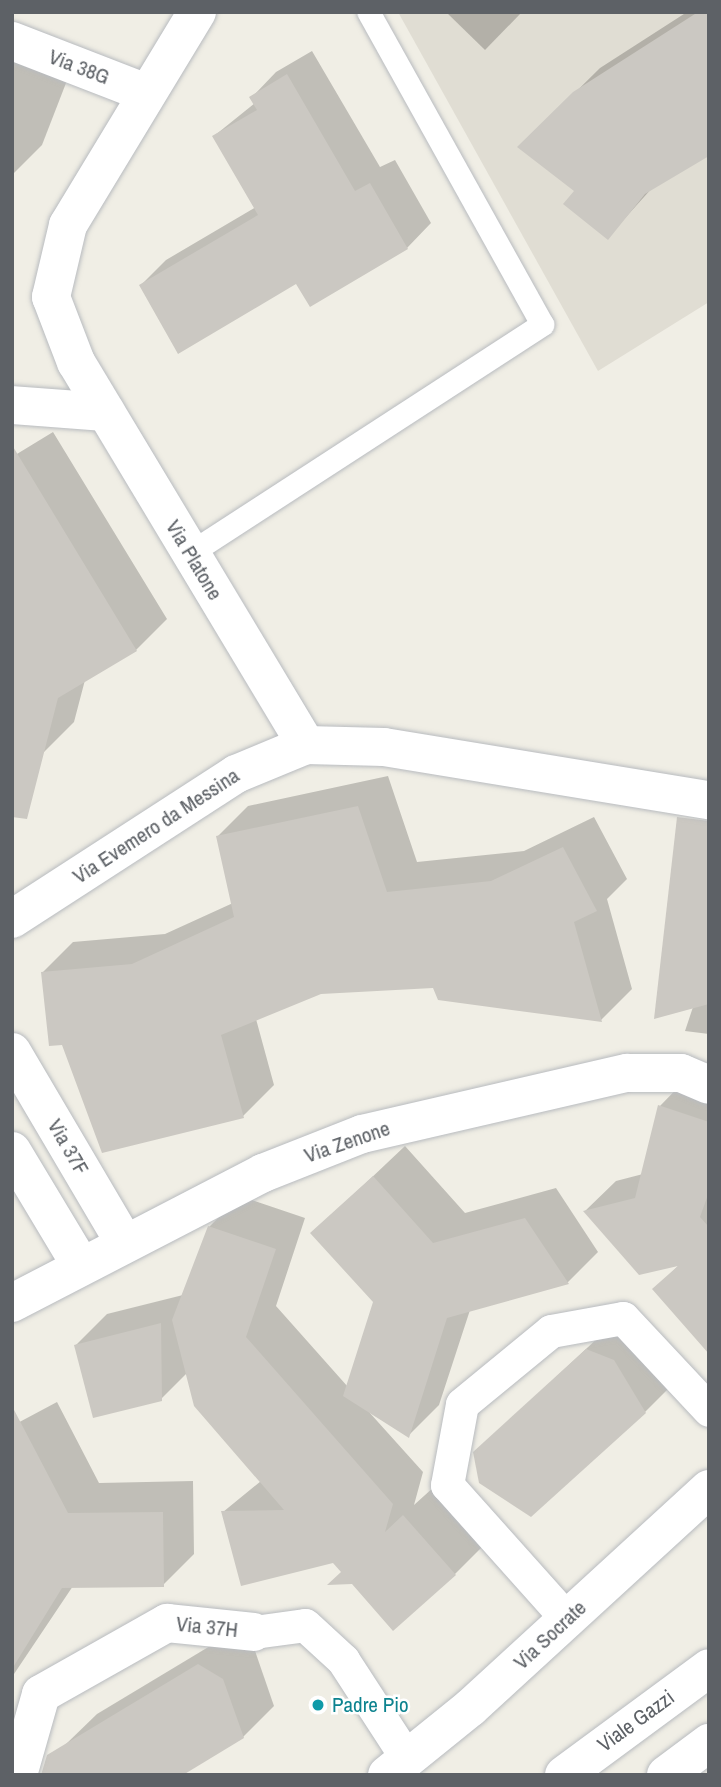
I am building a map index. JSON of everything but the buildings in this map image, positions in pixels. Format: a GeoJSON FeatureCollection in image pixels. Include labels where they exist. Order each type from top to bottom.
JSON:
{"type":"FeatureCollection","features":[{"type":"Feature","properties":{"kind":"street","name":"Via Platone"},"geometry":{"type":"LineString","coordinates":[[197,12],[68,225],[52,285],[60,331],[306,745]]}},
{"type":"Feature","properties":{"kind":"street","name":"Via 38G"},"geometry":{"type":"LineString","coordinates":[[12,41],[146,93]]}},
{"type":"Feature","properties":{"kind":"street"},"geometry":{"type":"LineString","coordinates":[[12,405],[106,412]]}},
{"type":"Feature","properties":{"kind":"street"},"geometry":{"type":"LineString","coordinates":[[306,745],[357,743],[709,800]]}},
{"type":"Feature","properties":{"kind":"street","name":"Via Evemero da Messina"},"geometry":{"type":"LineString","coordinates":[[12,919],[236,774],[306,745]]}},
{"type":"Feature","properties":{"kind":"street","name":"Via 37F"},"geometry":{"type":"LineString","coordinates":[[12,1052],[124,1242]]}},
{"type":"Feature","properties":{"kind":"street","name":"Via Zenone"},"geometry":{"type":"LineString","coordinates":[[12,1303],[80,1264],[262,1173],[419,1118],[627,1073],[681,1073],[709,1085]]}},
{"type":"Feature","properties":{"kind":"street"},"geometry":{"type":"LineString","coordinates":[[12,1151],[80,1264]]}},
{"type":"Feature","properties":{"kind":"street"},"geometry":{"type":"LineString","coordinates":[[567,1619],[447,1485],[462,1404],[551,1331],[623,1318],[709,1410]]}},
{"type":"Feature","properties":{"kind":"street","name":"Via Socrate"},"geometry":{"type":"LineString","coordinates":[[398,1767],[567,1619],[709,1489]]}},
{"type":"Feature","properties":{"kind":"street","name":"Via 37H"},"geometry":{"type":"LineString","coordinates":[[18,1775],[41,1694],[167,1623],[254,1632],[305,1625],[343,1660],[398,1767]]}},
{"type":"Feature","properties":{"kind":"street","name":"Viale Gazzi"},"geometry":{"type":"LineString","coordinates":[[564,1775],[709,1668]]}},
{"type":"Feature","properties":{"kind":"street"},"geometry":{"type":"LineString","coordinates":[[666,1775],[709,1743]]}},
{"type":"Feature","properties":{"kind":"lane"},"geometry":{"type":"LineString","coordinates":[[190,553],[542,324],[368,12]]}},
{"type":"Feature","properties":{"kind":"shaded area"},"geometry":{"type":"Polygon","coordinates":[[[398,12],[709,12],[709,302],[598,371],[398,12]]]}},
{"type":"Feature","properties":{"kind":"place","name":"Padre Pio"},"geometry":{"type":"Point","coordinates":[318,1705]}}]}
